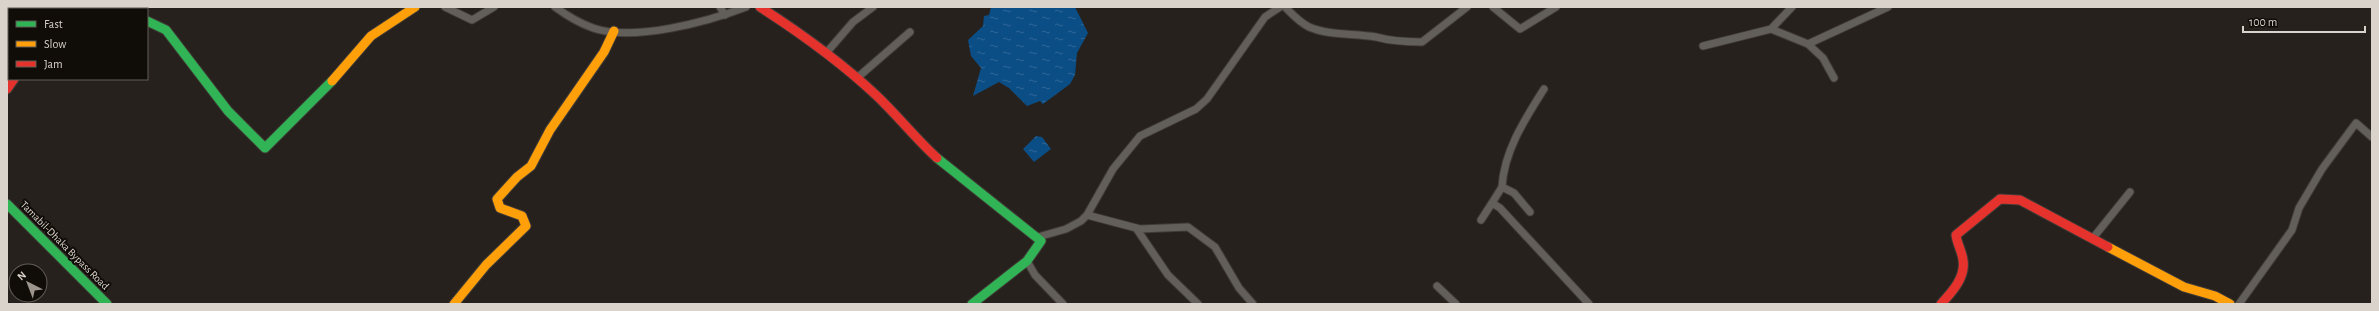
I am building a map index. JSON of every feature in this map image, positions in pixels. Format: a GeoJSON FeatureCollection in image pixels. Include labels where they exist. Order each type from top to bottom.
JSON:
{"type":"FeatureCollection","features":[{"type":"Feature","properties":{"kind":"main road"},"geometry":{"type":"LineString","coordinates":[[148,21],[166,30],[228,111],[265,148],[348,64],[371,36],[415,7]]}},
{"type":"Feature","properties":{"kind":"main road"},"geometry":{"type":"LineString","coordinates":[[760,7],[781,19],[827,52],[857,78],[936,158],[1004,213],[1038,236],[1041,242],[1026,261],[972,304]]}},
{"type":"Feature","properties":{"kind":"main road"},"geometry":{"type":"LineString","coordinates":[[454,304],[486,265],[526,226],[522,216],[500,208],[497,204],[497,199],[517,177],[531,166],[550,130],[604,52],[614,31]]}},
{"type":"Feature","properties":{"kind":"main road"},"geometry":{"type":"LineString","coordinates":[[7,89],[13,80]]}},
{"type":"Feature","properties":{"kind":"main road"},"geometry":{"type":"LineString","coordinates":[[1941,304],[1958,283],[1962,268],[1963,259],[1956,244],[1956,235],[1961,229],[2000,199],[2020,200],[2184,287],[2215,296],[2230,304]]}},
{"type":"Feature","properties":{"kind":"main road","name":"Tamabil-Dhaka Bypass Road"},"geometry":{"type":"LineString","coordinates":[[7,204],[107,304]]}},
{"type":"Feature","properties":{"kind":"street"},"geometry":{"type":"LineString","coordinates":[[445,7],[472,20],[494,7]]}},
{"type":"Feature","properties":{"kind":"street"},"geometry":{"type":"LineString","coordinates":[[555,7],[594,28],[625,32],[664,29],[725,15],[746,7]]}},
{"type":"Feature","properties":{"kind":"street"},"geometry":{"type":"LineString","coordinates":[[720,7],[725,15]]}},
{"type":"Feature","properties":{"kind":"street"},"geometry":{"type":"LineString","coordinates":[[827,52],[853,22],[874,7]]}},
{"type":"Feature","properties":{"kind":"street"},"geometry":{"type":"LineString","coordinates":[[1038,236],[1066,229],[1087,215],[1114,169],[1140,136],[1196,109],[1207,99],[1265,17],[1280,7]]}},
{"type":"Feature","properties":{"kind":"street"},"geometry":{"type":"LineString","coordinates":[[1285,7],[1296,18],[1309,27],[1349,36],[1376,38],[1385,41],[1422,42],[1467,7]]}},
{"type":"Feature","properties":{"kind":"street"},"geometry":{"type":"LineString","coordinates":[[1493,7],[1520,29],[1556,7]]}},
{"type":"Feature","properties":{"kind":"street"},"geometry":{"type":"LineString","coordinates":[[1703,46],[1771,29],[1792,7]]}},
{"type":"Feature","properties":{"kind":"street"},"geometry":{"type":"LineString","coordinates":[[1808,44],[1888,7]]}},
{"type":"Feature","properties":{"kind":"street"},"geometry":{"type":"LineString","coordinates":[[1771,29],[1808,44],[1823,58],[1834,78]]}},
{"type":"Feature","properties":{"kind":"street"},"geometry":{"type":"LineString","coordinates":[[857,78],[910,32]]}},
{"type":"Feature","properties":{"kind":"street"},"geometry":{"type":"LineString","coordinates":[[1482,220],[1502,187],[1504,167],[1526,116],[1544,89]]}},
{"type":"Feature","properties":{"kind":"street"},"geometry":{"type":"LineString","coordinates":[[2239,304],[2292,230],[2298,208],[2322,169],[2356,124],[2372,137]]}},
{"type":"Feature","properties":{"kind":"street"},"geometry":{"type":"LineString","coordinates":[[1502,187],[1514,193],[1530,212]]}},
{"type":"Feature","properties":{"kind":"street"},"geometry":{"type":"LineString","coordinates":[[2093,238],[2130,192]]}},
{"type":"Feature","properties":{"kind":"street"},"geometry":{"type":"LineString","coordinates":[[1492,203],[1500,208],[1589,304]]}},
{"type":"Feature","properties":{"kind":"street"},"geometry":{"type":"LineString","coordinates":[[1087,215],[1136,228],[1188,227],[1215,247],[1239,288],[1252,304]]}},
{"type":"Feature","properties":{"kind":"street"},"geometry":{"type":"LineString","coordinates":[[1136,228],[1168,275],[1198,304]]}},
{"type":"Feature","properties":{"kind":"street"},"geometry":{"type":"LineString","coordinates":[[1026,261],[1035,275],[1063,304]]}},
{"type":"Feature","properties":{"kind":"street"},"geometry":{"type":"LineString","coordinates":[[1437,286],[1456,304]]}},
{"type":"Feature","properties":{"kind":"water"},"geometry":{"type":"Polygon","coordinates":[[[991,7],[1075,7],[1088,33],[1077,53],[1075,75],[1070,84],[1043,104],[1040,101],[1027,106],[1009,88],[999,82],[973,96],[981,68],[971,56],[968,40],[983,26],[984,16],[989,15],[991,7]]]}},
{"type":"Feature","properties":{"kind":"water"},"geometry":{"type":"Polygon","coordinates":[[[1036,136],[1042,137],[1051,149],[1034,162],[1023,149],[1036,136]]]}},
{"type":"Feature","properties":{"kind":"traffic: fast"},"geometry":{"type":"LineString","coordinates":[[148,21],[166,30],[228,111],[265,148],[332,81]]}},
{"type":"Feature","properties":{"kind":"traffic: fast"},"geometry":{"type":"LineString","coordinates":[[937,158],[1041,241],[1027,261],[972,304]]}},
{"type":"Feature","properties":{"kind":"traffic: fast"},"geometry":{"type":"LineString","coordinates":[[7,204],[107,304]]}},
{"type":"Feature","properties":{"kind":"traffic: slow"},"geometry":{"type":"LineString","coordinates":[[332,81],[371,36],[415,7]]}},
{"type":"Feature","properties":{"kind":"traffic: slow"},"geometry":{"type":"LineString","coordinates":[[454,304],[486,265],[526,226],[522,216],[500,208],[497,199],[517,177],[531,166],[550,130],[604,52],[614,31]]}},
{"type":"Feature","properties":{"kind":"traffic: slow"},"geometry":{"type":"LineString","coordinates":[[2108,247],[2184,287],[2215,296],[2230,304]]}},
{"type":"Feature","properties":{"kind":"traffic: jam"},"geometry":{"type":"LineString","coordinates":[[760,7],[806,38],[835,60],[885,104],[937,158]]}},
{"type":"Feature","properties":{"kind":"traffic: jam"},"geometry":{"type":"LineString","coordinates":[[7,89],[13,80]]}},
{"type":"Feature","properties":{"kind":"traffic: jam"},"geometry":{"type":"LineString","coordinates":[[1941,304],[1957,284],[1962,272],[1962,257],[1956,235],[2000,199],[2020,200],[2108,247]]}}]}
